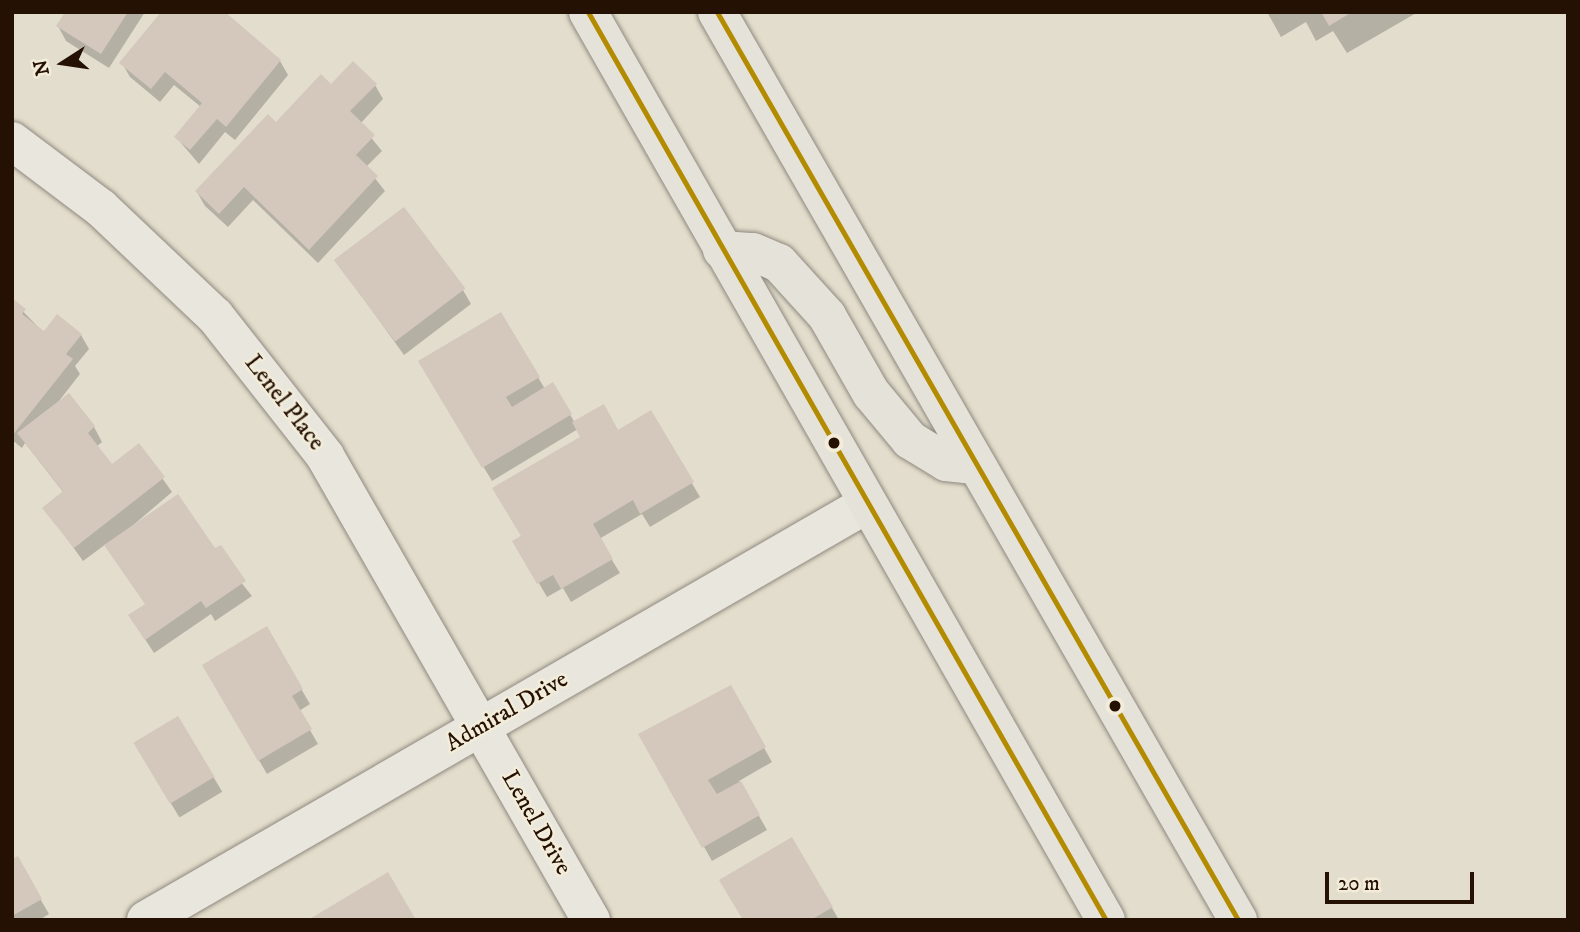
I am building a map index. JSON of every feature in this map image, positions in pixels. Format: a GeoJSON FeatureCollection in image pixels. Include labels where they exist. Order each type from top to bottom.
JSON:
{"type":"FeatureCollection","features":[{"type":"Feature","properties":{"kind":"main road"},"geometry":{"type":"LineString","coordinates":[[588,12],[1106,920]]}},
{"type":"Feature","properties":{"kind":"main road"},"geometry":{"type":"LineString","coordinates":[[717,12],[1238,920]]}},
{"type":"Feature","properties":{"kind":"main road"},"geometry":{"type":"LineString","coordinates":[[722,250],[753,252],[779,263],[827,316],[871,393],[910,440],[946,462],[977,465]]}},
{"type":"Feature","properties":{"kind":"street","name":"Lenel Place"},"geometry":{"type":"LineString","coordinates":[[12,141],[101,208],[215,316],[325,456],[481,727]]}},
{"type":"Feature","properties":{"kind":"street","name":"Admiral Drive"},"geometry":{"type":"LineString","coordinates":[[146,920],[867,504]]}},
{"type":"Feature","properties":{"kind":"street","name":"Lenel Drive"},"geometry":{"type":"LineString","coordinates":[[481,727],[591,920]]}},
{"type":"Feature","properties":{"kind":"building"},"geometry":{"type":"Polygon","coordinates":[[[65,12],[128,12],[101,54],[56,26],[65,12]]]}},
{"type":"Feature","properties":{"kind":"building"},"geometry":{"type":"Polygon","coordinates":[[[161,12],[225,12],[281,60],[226,127],[217,119],[190,150],[174,137],[202,103],[165,72],[151,89],[119,63],[161,12]]]}},
{"type":"Feature","properties":{"kind":"building"},"geometry":{"type":"Polygon","coordinates":[[[1321,12],[1352,12],[1329,26],[1321,12]]]}},
{"type":"Feature","properties":{"kind":"building"},"geometry":{"type":"Polygon","coordinates":[[[353,61],[377,84],[350,111],[375,135],[356,155],[378,176],[309,250],[244,187],[219,214],[195,191],[268,114],[276,122],[321,74],[331,84],[353,61]]]}},
{"type":"Feature","properties":{"kind":"building"},"geometry":{"type":"Polygon","coordinates":[[[404,207],[465,288],[395,341],[334,260],[404,207]]]}},
{"type":"Feature","properties":{"kind":"building"},"geometry":{"type":"Polygon","coordinates":[[[12,298],[26,309],[22,314],[44,331],[57,314],[82,334],[66,354],[73,359],[12,436],[12,298]]]}},
{"type":"Feature","properties":{"kind":"building"},"geometry":{"type":"Polygon","coordinates":[[[501,312],[540,377],[506,397],[512,407],[553,382],[572,414],[482,468],[418,361],[501,312]]]}},
{"type":"Feature","properties":{"kind":"building"},"geometry":{"type":"Polygon","coordinates":[[[69,393],[95,426],[88,433],[112,464],[139,443],[165,477],[74,548],[42,508],[63,491],[17,433],[69,393]]]}},
{"type":"Feature","properties":{"kind":"building"},"geometry":{"type":"Polygon","coordinates":[[[604,404],[618,430],[651,410],[694,482],[640,514],[633,500],[593,524],[613,559],[561,589],[553,575],[537,584],[512,541],[521,536],[492,488],[580,437],[572,422],[604,404]]]}},
{"type":"Feature","properties":{"kind":"building"},"geometry":{"type":"Polygon","coordinates":[[[178,494],[215,548],[221,545],[246,581],[206,608],[201,601],[145,640],[128,615],[145,604],[104,545],[178,494]]]}},
{"type":"Feature","properties":{"kind":"building"},"geometry":{"type":"Polygon","coordinates":[[[267,626],[303,689],[292,696],[312,729],[258,761],[202,665],[267,626]]]}},
{"type":"Feature","properties":{"kind":"building"},"geometry":{"type":"Polygon","coordinates":[[[731,685],[766,747],[708,780],[717,794],[741,781],[760,815],[702,848],[638,734],[731,685]]]}},
{"type":"Feature","properties":{"kind":"building"},"geometry":{"type":"Polygon","coordinates":[[[178,716],[215,777],[170,804],[133,743],[178,716]]]}},
{"type":"Feature","properties":{"kind":"building"},"geometry":{"type":"Polygon","coordinates":[[[792,837],[833,907],[811,920],[743,920],[719,880],[792,837]]]}},
{"type":"Feature","properties":{"kind":"building"},"geometry":{"type":"Polygon","coordinates":[[[18,856],[42,899],[12,916],[12,859],[18,856]]]}},
{"type":"Feature","properties":{"kind":"building"},"geometry":{"type":"Polygon","coordinates":[[[388,872],[416,920],[308,920],[388,872]]]}},
{"type":"Feature","properties":{"kind":"transit line","name":"20"},"geometry":{"type":"LineString","coordinates":[[588,12],[1106,920]]}},
{"type":"Feature","properties":{"kind":"transit line","name":"20"},"geometry":{"type":"LineString","coordinates":[[717,12],[1238,920]]}}]}
